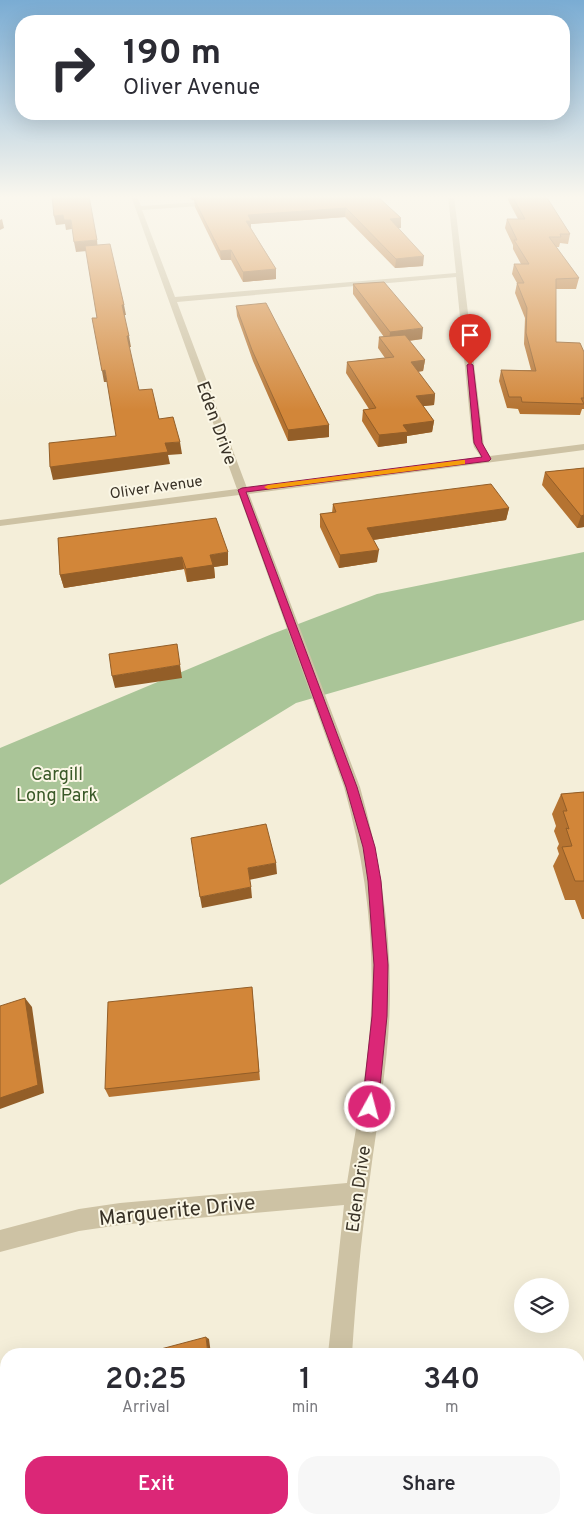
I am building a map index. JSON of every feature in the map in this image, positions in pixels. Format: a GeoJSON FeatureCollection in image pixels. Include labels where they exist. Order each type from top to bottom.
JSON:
{"type":"FeatureCollection","features":[{"type":"Feature","properties":{"kind":"street","name":"Eden Drive"},"geometry":{"type":"LineString","coordinates":[[160,267],[352,787],[361,816],[373,873],[381,965],[380,1016],[368,1122],[356,1193],[344,1295],[340,1348]]}},
{"type":"Feature","properties":{"kind":"street"},"geometry":{"type":"LineString","coordinates":[[459,267],[478,443],[487,459]]}},
{"type":"Feature","properties":{"kind":"street"},"geometry":{"type":"LineString","coordinates":[[172,300],[460,275]]}},
{"type":"Feature","properties":{"kind":"street","name":"Oliver Avenue"},"geometry":{"type":"LineString","coordinates":[[0,523],[584,447]]}},
{"type":"Feature","properties":{"kind":"street","name":"Marguerite Drive"},"geometry":{"type":"LineString","coordinates":[[0,1241],[79,1220],[120,1214],[356,1193]]}},
{"type":"Feature","properties":{"kind":"green space","name":"Cargill Long Park"},"geometry":{"type":"Polygon","coordinates":[[[584,552],[584,620],[296,703],[0,885],[0,748],[272,634],[377,594],[584,552]]]}},
{"type":"Feature","properties":{"kind":"building"},"geometry":{"type":"Polygon","coordinates":[[[89,267],[115,267],[124,305],[122,305],[129,336],[127,336],[139,390],[152,389],[159,419],[173,417],[180,442],[165,443],[168,452],[50,467],[49,443],[116,436],[105,370],[102,371],[92,318],[97,318],[89,267]]]}},
{"type":"Feature","properties":{"kind":"building"},"geometry":{"type":"Polygon","coordinates":[[[240,267],[275,267],[276,269],[243,272],[240,267]]]}},
{"type":"Feature","properties":{"kind":"building"},"geometry":{"type":"Polygon","coordinates":[[[516,267],[571,267],[579,278],[556,279],[556,342],[580,343],[584,352],[584,398],[581,398],[584,404],[522,402],[521,397],[509,397],[501,370],[536,371],[526,333],[527,308],[517,283],[524,283],[516,267]]]}},
{"type":"Feature","properties":{"kind":"building"},"geometry":{"type":"Polygon","coordinates":[[[384,282],[423,328],[390,332],[353,284],[384,282]]]}},
{"type":"Feature","properties":{"kind":"building"},"geometry":{"type":"Polygon","coordinates":[[[266,303],[329,425],[288,430],[252,350],[236,306],[266,303]]]}},
{"type":"Feature","properties":{"kind":"building"},"geometry":{"type":"Polygon","coordinates":[[[405,335],[425,360],[411,362],[435,394],[416,396],[434,421],[403,425],[408,432],[379,435],[363,410],[376,408],[347,362],[394,357],[379,337],[405,335]]]}},
{"type":"Feature","properties":{"kind":"building"},"geometry":{"type":"Polygon","coordinates":[[[584,468],[584,515],[581,516],[545,472],[584,468]]]}},
{"type":"Feature","properties":{"kind":"building"},"geometry":{"type":"Polygon","coordinates":[[[491,484],[509,508],[367,528],[379,550],[340,555],[320,514],[336,512],[333,504],[491,484]]]}},
{"type":"Feature","properties":{"kind":"building"},"geometry":{"type":"Polygon","coordinates":[[[216,518],[228,552],[210,555],[213,565],[186,569],[182,557],[60,575],[58,538],[216,518]]]}},
{"type":"Feature","properties":{"kind":"building"},"geometry":{"type":"Polygon","coordinates":[[[177,644],[180,665],[112,676],[109,654],[177,644]]]}},
{"type":"Feature","properties":{"kind":"building"},"geometry":{"type":"Polygon","coordinates":[[[584,792],[584,881],[575,881],[562,847],[572,846],[563,811],[567,811],[561,794],[584,792]]]}},
{"type":"Feature","properties":{"kind":"building"},"geometry":{"type":"Polygon","coordinates":[[[266,824],[276,863],[248,868],[251,887],[200,897],[191,838],[266,824]]]}},
{"type":"Feature","properties":{"kind":"building"},"geometry":{"type":"Polygon","coordinates":[[[252,987],[259,1072],[105,1089],[108,1002],[252,987]]]}},
{"type":"Feature","properties":{"kind":"building"},"geometry":{"type":"Polygon","coordinates":[[[25,998],[38,1085],[0,1098],[0,1006],[25,998]]]}},
{"type":"Feature","properties":{"kind":"building"},"geometry":{"type":"Polygon","coordinates":[[[206,1337],[207,1348],[165,1348],[206,1337]]]}},
{"type":"Feature","properties":{"kind":"slow traffic"},"geometry":{"type":"LineString","coordinates":[[268,487],[463,462]]}},
{"type":"Feature","properties":{"kind":"route"},"geometry":{"type":"LineString","coordinates":[[370,1107],[380,1016],[381,965],[378,919],[369,847],[352,787],[242,490],[487,459],[478,443],[470,365]]}}]}
